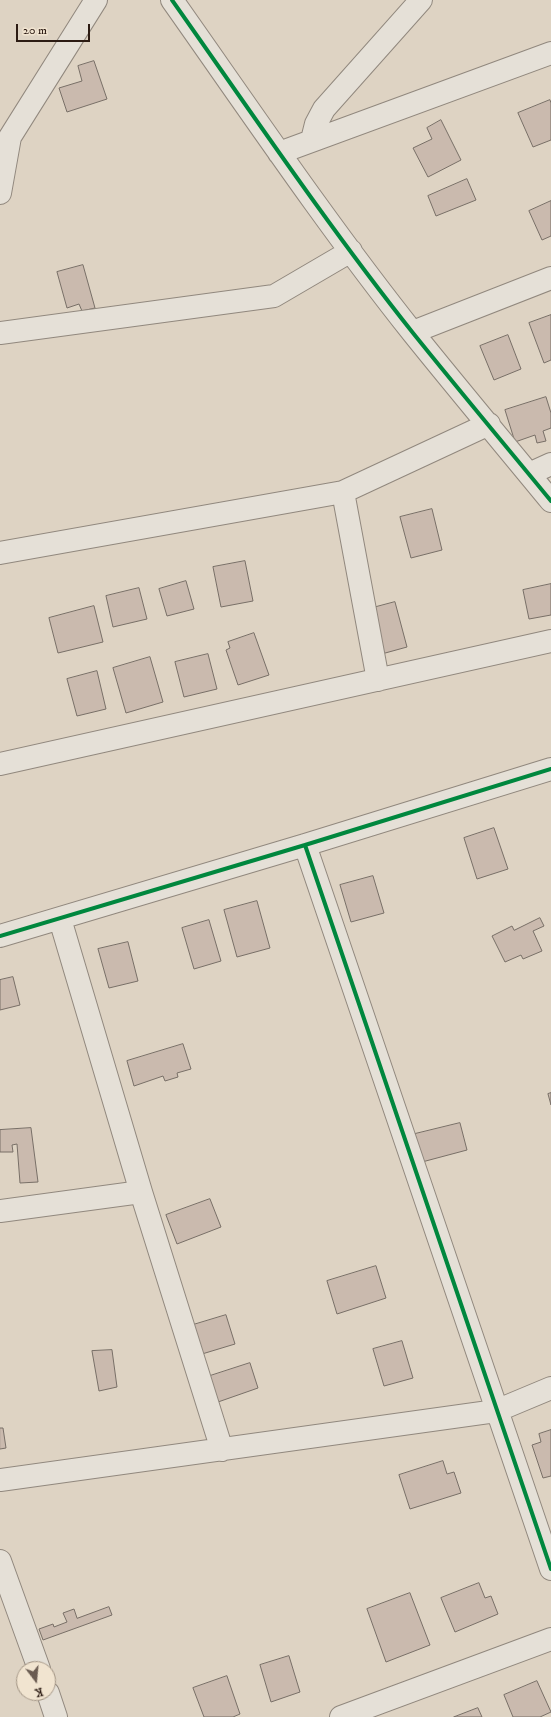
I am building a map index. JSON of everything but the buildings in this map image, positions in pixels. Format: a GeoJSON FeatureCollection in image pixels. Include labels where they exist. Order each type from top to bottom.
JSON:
{"type":"FeatureCollection","features":[{"type":"Feature","properties":{"kind":"street"},"geometry":{"type":"LineString","coordinates":[[0,193],[5,136],[96,0]]}},
{"type":"Feature","properties":{"kind":"street"},"geometry":{"type":"LineString","coordinates":[[172,0],[351,251],[413,332],[551,502]]}},
{"type":"Feature","properties":{"kind":"street"},"geometry":{"type":"LineString","coordinates":[[312,140],[316,124],[324,109],[421,0]]}},
{"type":"Feature","properties":{"kind":"street"},"geometry":{"type":"LineString","coordinates":[[280,153],[551,53]]}},
{"type":"Feature","properties":{"kind":"street"},"geometry":{"type":"LineString","coordinates":[[0,333],[274,296],[351,251]]}},
{"type":"Feature","properties":{"kind":"street"},"geometry":{"type":"LineString","coordinates":[[413,332],[551,278]]}},
{"type":"Feature","properties":{"kind":"street"},"geometry":{"type":"LineString","coordinates":[[0,553],[343,492],[489,424]]}},
{"type":"Feature","properties":{"kind":"street"},"geometry":{"type":"LineString","coordinates":[[529,474],[551,464]]}},
{"type":"Feature","properties":{"kind":"street"},"geometry":{"type":"LineString","coordinates":[[343,492],[378,680]]}},
{"type":"Feature","properties":{"kind":"street"},"geometry":{"type":"LineString","coordinates":[[0,764],[551,641]]}},
{"type":"Feature","properties":{"kind":"street"},"geometry":{"type":"LineString","coordinates":[[0,936],[551,770]]}},
{"type":"Feature","properties":{"kind":"street"},"geometry":{"type":"LineString","coordinates":[[305,845],[496,1411],[551,1569]]}},
{"type":"Feature","properties":{"kind":"street"},"geometry":{"type":"LineString","coordinates":[[60,919],[141,1192],[222,1450]]}},
{"type":"Feature","properties":{"kind":"street"},"geometry":{"type":"LineString","coordinates":[[0,1211],[141,1192]]}},
{"type":"Feature","properties":{"kind":"street"},"geometry":{"type":"LineString","coordinates":[[0,1480],[496,1411],[551,1388]]}},
{"type":"Feature","properties":{"kind":"street"},"geometry":{"type":"LineString","coordinates":[[0,1561],[36,1661]]}},
{"type":"Feature","properties":{"kind":"street"},"geometry":{"type":"LineString","coordinates":[[341,1717],[551,1639]]}},
{"type":"Feature","properties":{"kind":"street"},"geometry":{"type":"LineString","coordinates":[[51,1701],[56,1717]]}},
{"type":"Feature","properties":{"kind":"cycle path"},"geometry":{"type":"LineString","coordinates":[[172,0],[290,168],[381,293],[551,501]]}},
{"type":"Feature","properties":{"kind":"cycle path"},"geometry":{"type":"LineString","coordinates":[[0,936],[305,845],[551,769]]}},
{"type":"Feature","properties":{"kind":"cycle path"},"geometry":{"type":"LineString","coordinates":[[305,845],[551,1569]]}}]}
